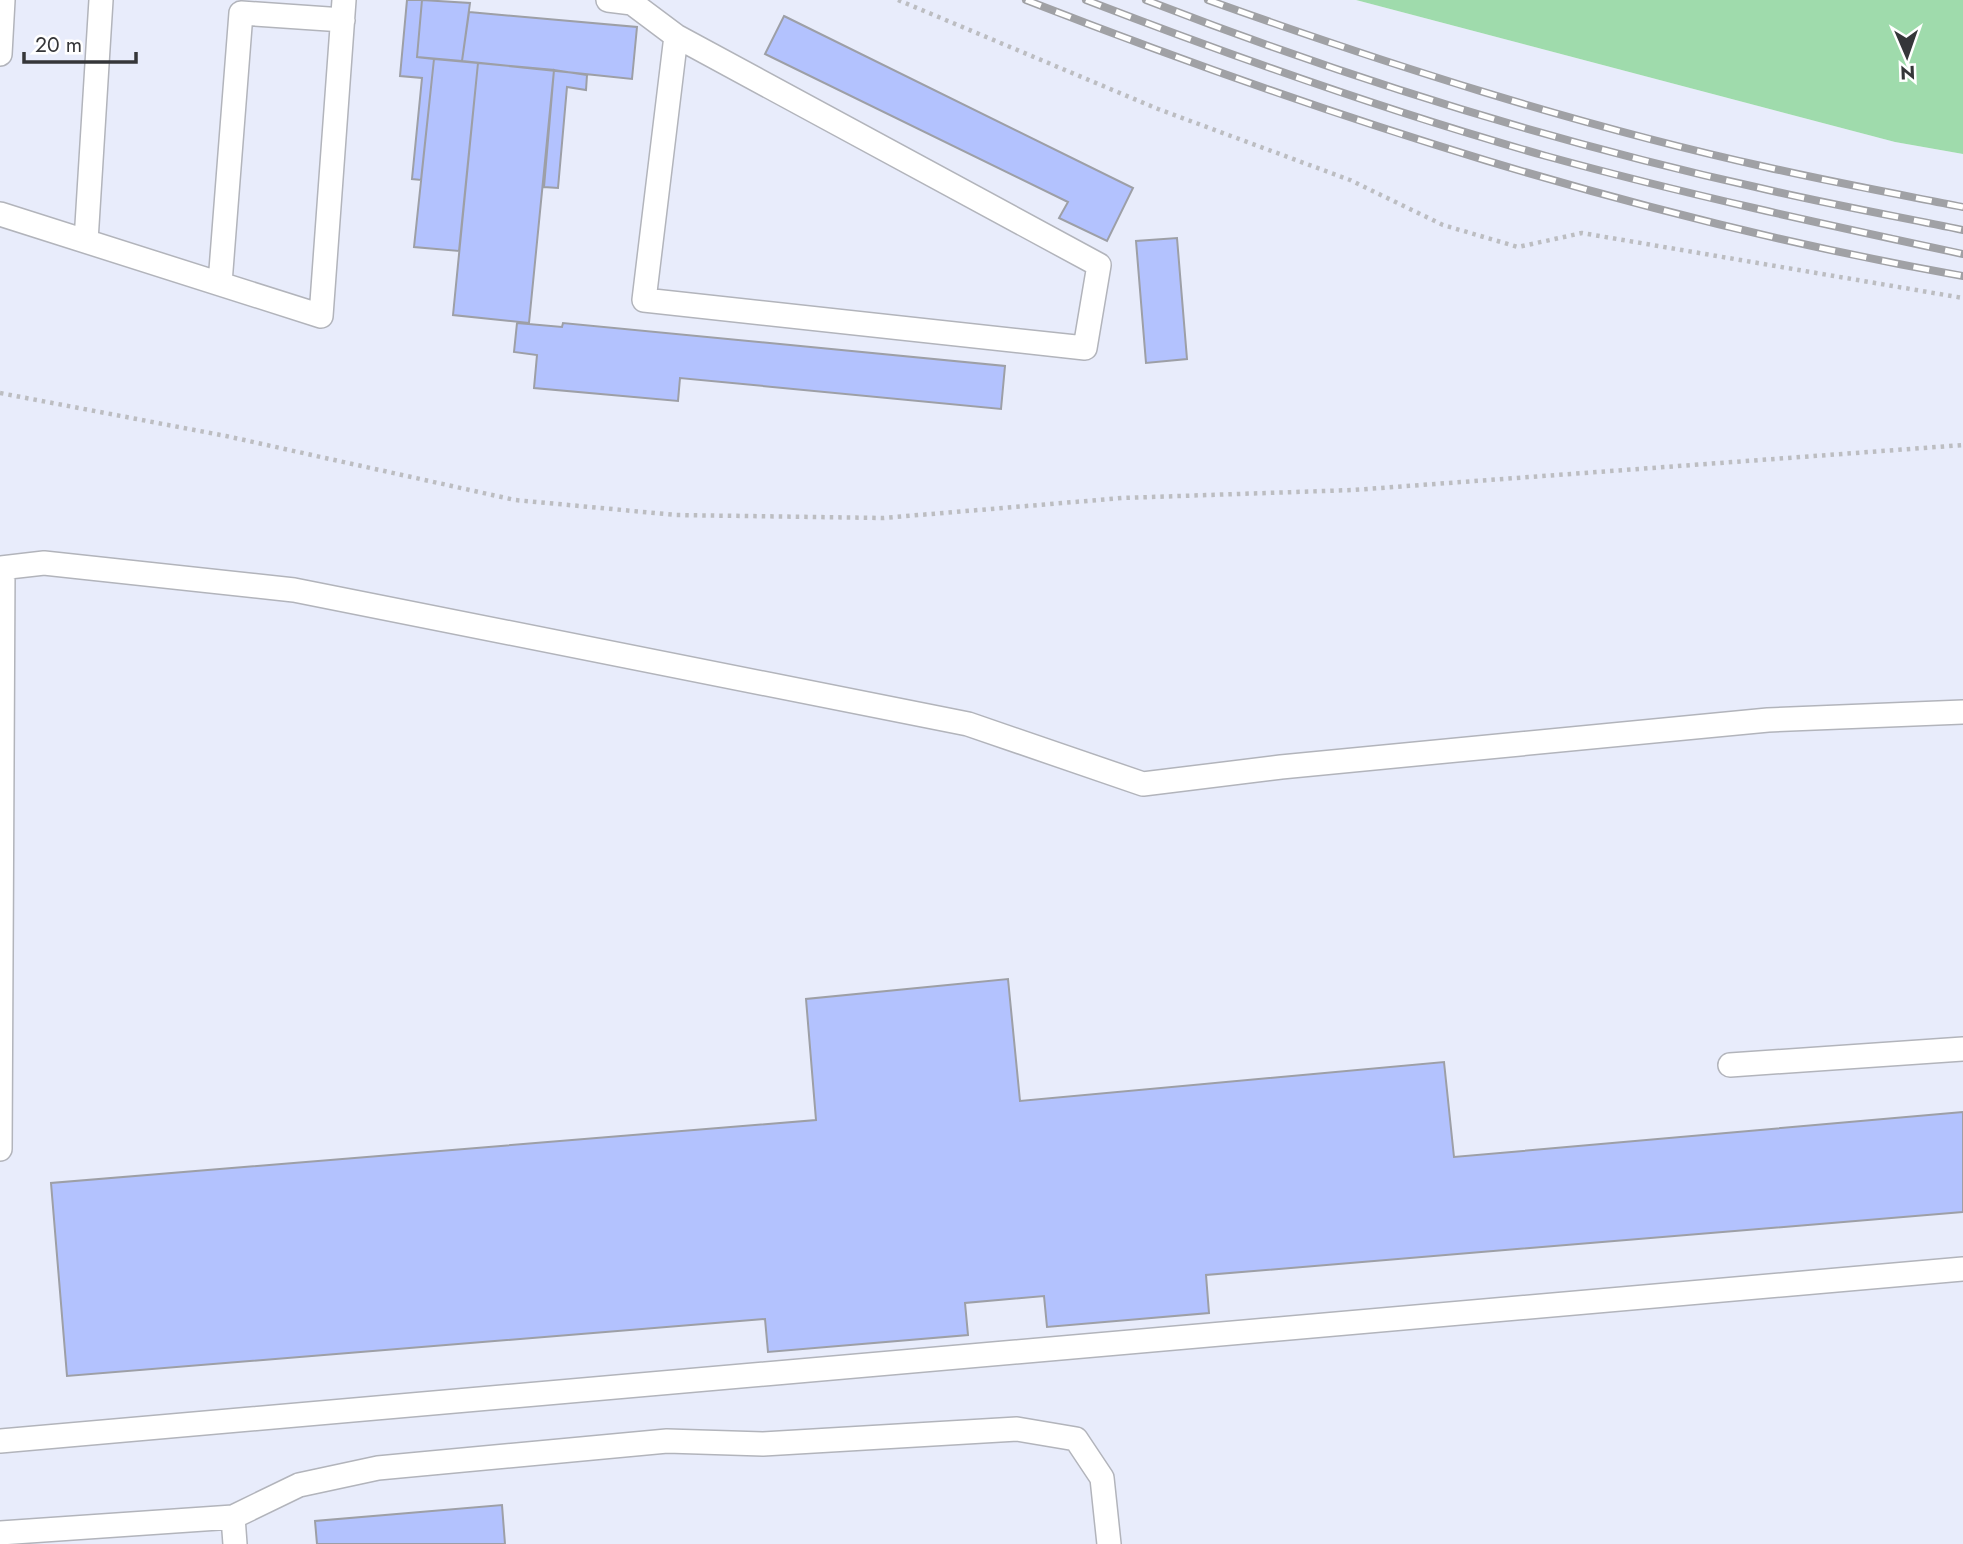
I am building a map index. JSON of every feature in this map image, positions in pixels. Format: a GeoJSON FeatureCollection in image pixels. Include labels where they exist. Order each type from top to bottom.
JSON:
{"type":"FeatureCollection","features":[{"type":"Feature","properties":{"kind":"lane"},"geometry":{"type":"LineString","coordinates":[[0,54],[3,0]]}},
{"type":"Feature","properties":{"kind":"lane"},"geometry":{"type":"LineString","coordinates":[[86,241],[101,0]]}},
{"type":"Feature","properties":{"kind":"lane"},"geometry":{"type":"LineString","coordinates":[[608,0],[632,3],[676,36],[1099,265],[1085,348],[644,300],[676,36]]}},
{"type":"Feature","properties":{"kind":"lane"},"geometry":{"type":"LineString","coordinates":[[0,214],[321,316],[344,10],[242,13],[220,283]]}},
{"type":"Feature","properties":{"kind":"lane"},"geometry":{"type":"LineString","coordinates":[[0,1149],[1,568],[44,563],[294,590],[968,724],[1143,784],[1281,767],[1768,720],[1963,712]]}},
{"type":"Feature","properties":{"kind":"lane"},"geometry":{"type":"LineString","coordinates":[[1730,1065],[1963,1049]]}},
{"type":"Feature","properties":{"kind":"lane"},"geometry":{"type":"LineString","coordinates":[[0,1441],[1963,1269]]}},
{"type":"Feature","properties":{"kind":"lane"},"geometry":{"type":"LineString","coordinates":[[0,1533],[233,1517],[299,1485],[378,1468],[667,1441],[763,1444],[1017,1429],[1076,1439],[1102,1478],[1108,1544]]}},
{"type":"Feature","properties":{"kind":"lane"},"geometry":{"type":"LineString","coordinates":[[233,1517],[235,1544]]}},
{"type":"Feature","properties":{"kind":"path"},"geometry":{"type":"LineString","coordinates":[[898,0],[1158,109],[1350,180],[1443,225],[1518,247],[1582,233],[1963,298]]}},
{"type":"Feature","properties":{"kind":"path"},"geometry":{"type":"LineString","coordinates":[[0,393],[226,436],[515,500],[676,514],[883,518],[1122,498],[1353,490],[1963,445]]}},
{"type":"Feature","properties":{"kind":"shaded area"},"geometry":{"type":"Polygon","coordinates":[[[0,0],[1356,0],[1895,142],[1963,154],[1963,1544],[0,1544],[0,0]]]}},
{"type":"Feature","properties":{"kind":"green space"},"geometry":{"type":"Polygon","coordinates":[[[1356,0],[1963,0],[1963,154],[1895,142],[1356,0]]]}},
{"type":"Feature","properties":{"kind":"building"},"geometry":{"type":"Polygon","coordinates":[[[407,0],[422,0],[417,57],[434,59],[421,180],[412,179],[422,78],[400,76],[407,0]]]}},
{"type":"Feature","properties":{"kind":"building"},"geometry":{"type":"Polygon","coordinates":[[[422,0],[470,3],[462,61],[417,57],[422,0]]]}},
{"type":"Feature","properties":{"kind":"building"},"geometry":{"type":"Polygon","coordinates":[[[469,12],[637,27],[632,79],[462,61],[469,12]]]}},
{"type":"Feature","properties":{"kind":"building"},"geometry":{"type":"Polygon","coordinates":[[[784,16],[1133,188],[1107,241],[1059,218],[1068,202],[765,54],[784,16]]]}},
{"type":"Feature","properties":{"kind":"building"},"geometry":{"type":"Polygon","coordinates":[[[434,59],[478,63],[459,251],[414,247],[434,59]]]}},
{"type":"Feature","properties":{"kind":"building"},"geometry":{"type":"Polygon","coordinates":[[[478,63],[554,70],[529,323],[453,315],[478,63]]]}},
{"type":"Feature","properties":{"kind":"building"},"geometry":{"type":"Polygon","coordinates":[[[554,70],[587,75],[586,90],[567,87],[558,188],[544,187],[554,70]]]}},
{"type":"Feature","properties":{"kind":"building"},"geometry":{"type":"Polygon","coordinates":[[[1177,238],[1187,359],[1146,363],[1136,241],[1177,238]]]}},
{"type":"Feature","properties":{"kind":"building"},"geometry":{"type":"Polygon","coordinates":[[[517,323],[562,327],[563,323],[1005,366],[1001,409],[680,378],[678,401],[534,388],[537,355],[514,352],[517,323]]]}},
{"type":"Feature","properties":{"kind":"building"},"geometry":{"type":"Polygon","coordinates":[[[1008,979],[1020,1101],[1444,1062],[1454,1157],[1963,1112],[1963,1212],[1206,1275],[1209,1313],[1047,1327],[1044,1296],[965,1303],[968,1335],[768,1352],[765,1319],[67,1376],[51,1183],[816,1120],[806,999],[1008,979]]]}},
{"type":"Feature","properties":{"kind":"building"},"geometry":{"type":"Polygon","coordinates":[[[502,1505],[505,1544],[317,1544],[315,1521],[502,1505]]]}},
{"type":"Feature","properties":{"kind":"railway"},"geometry":{"type":"LineString","coordinates":[[1026,0],[1255,85],[1487,161],[1723,225],[1843,253],[1963,276]]}},
{"type":"Feature","properties":{"kind":"railway"},"geometry":{"type":"LineString","coordinates":[[1086,0],[1314,83],[1546,156],[1702,196],[1963,254]]}},
{"type":"Feature","properties":{"kind":"railway"},"geometry":{"type":"LineString","coordinates":[[1146,0],[1373,81],[1527,129],[1682,170],[1963,230]]}},
{"type":"Feature","properties":{"kind":"railway"},"geometry":{"type":"LineString","coordinates":[[1208,0],[1345,48],[1554,113],[1790,172],[1963,207]]}}]}
